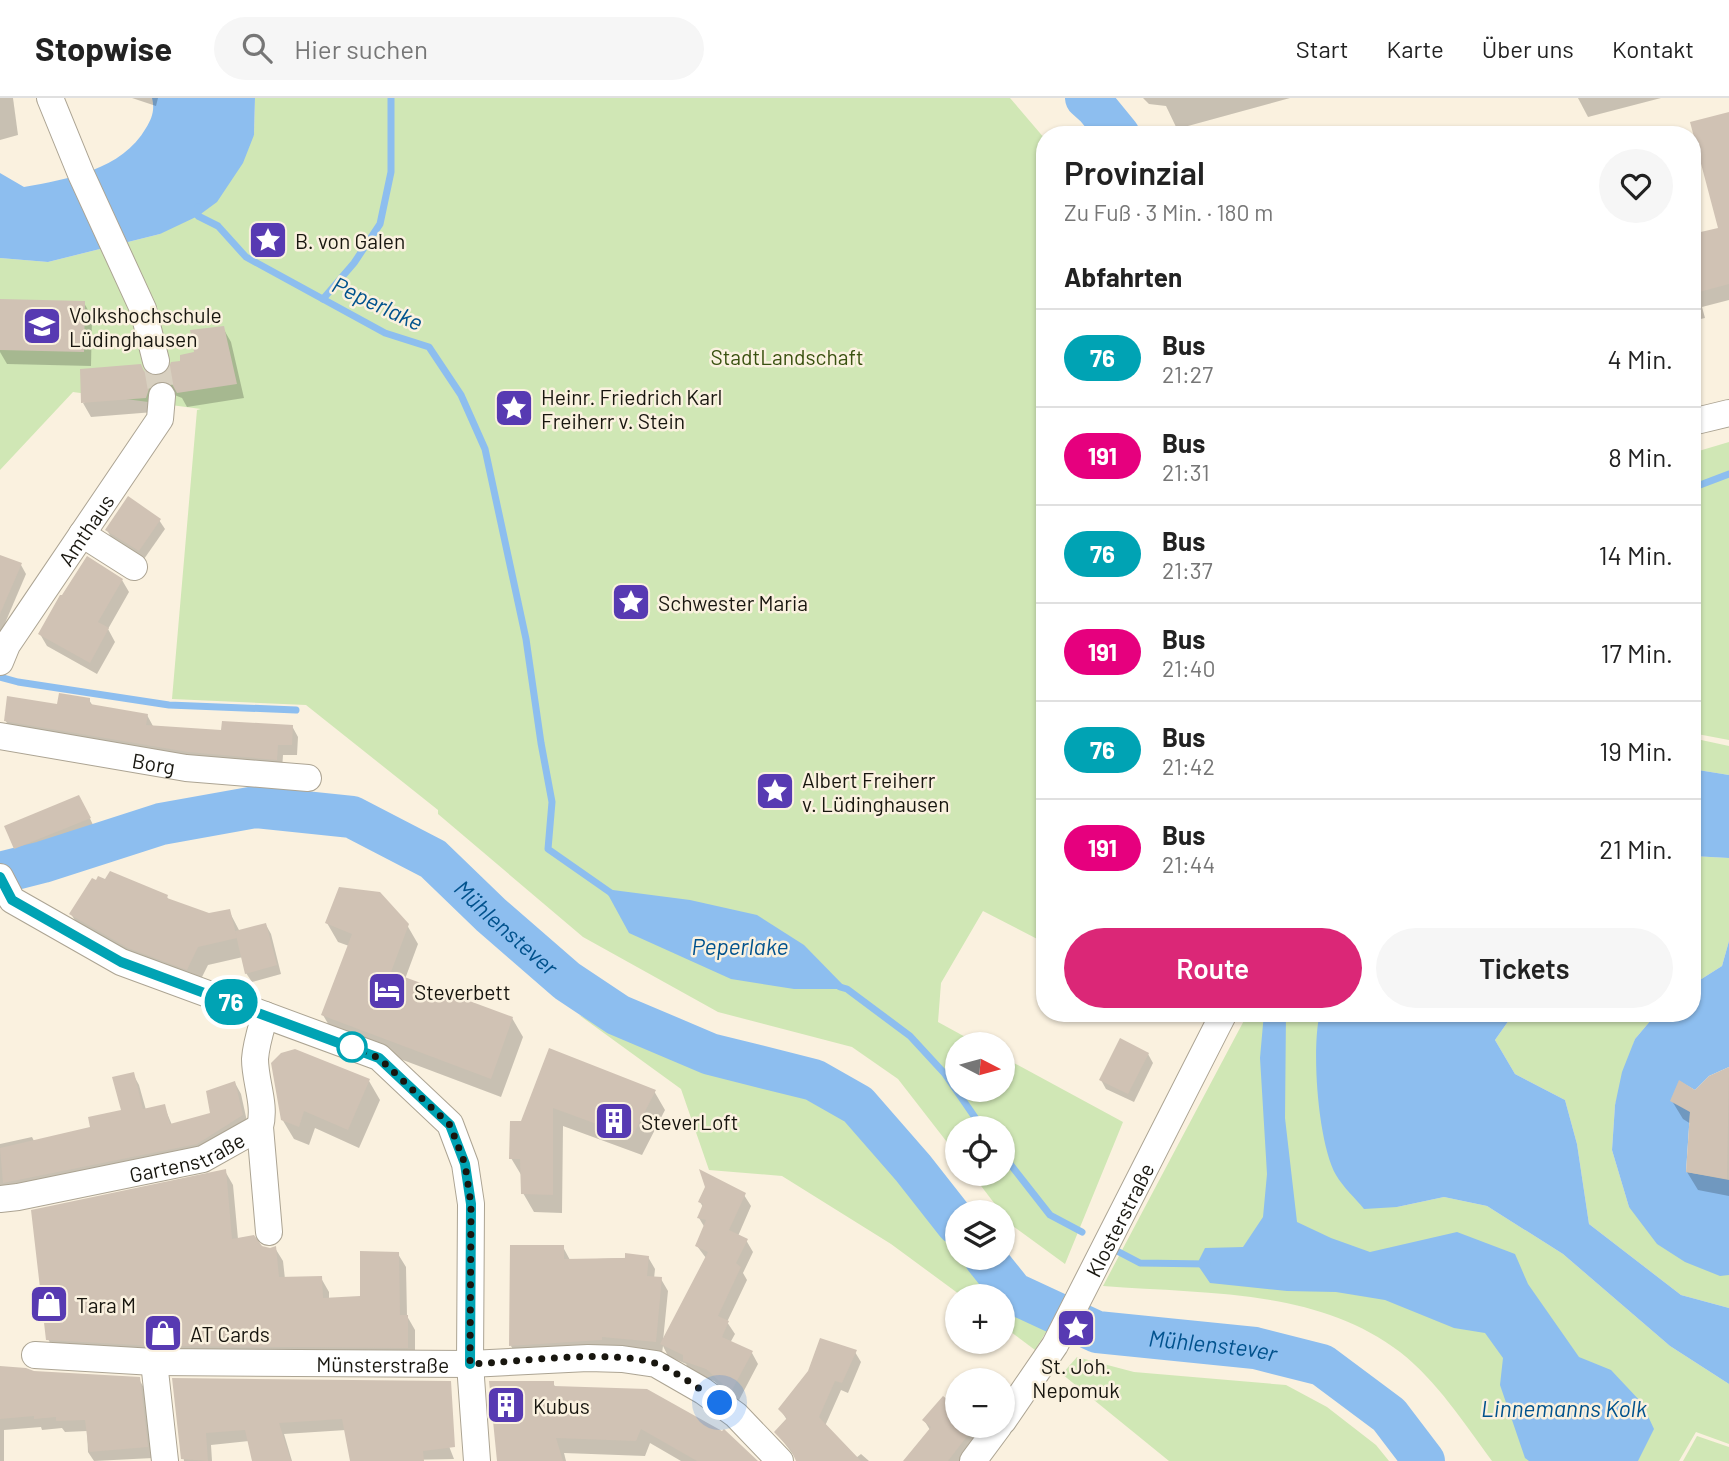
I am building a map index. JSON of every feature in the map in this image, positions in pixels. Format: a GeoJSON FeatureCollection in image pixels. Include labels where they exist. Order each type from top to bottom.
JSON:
{"type":"FeatureCollection","features":[{"type":"Feature","properties":{"kind":"street"},"geometry":{"type":"LineString","coordinates":[[50,98],[80,174],[143,309],[156,361]]}},
{"type":"Feature","properties":{"kind":"street","name":"Amthaus"},"geometry":{"type":"LineString","coordinates":[[4,653],[160,419],[162,396]]}},
{"type":"Feature","properties":{"kind":"street"},"geometry":{"type":"LineString","coordinates":[[1701,420],[1729,413]]}},
{"type":"Feature","properties":{"kind":"street"},"geometry":{"type":"LineString","coordinates":[[82,534],[134,567]]}},
{"type":"Feature","properties":{"kind":"street","name":"Borg"},"geometry":{"type":"LineString","coordinates":[[0,736],[186,768],[307,778]]}},
{"type":"Feature","properties":{"kind":"street"},"geometry":{"type":"LineString","coordinates":[[5,895],[121,962],[379,1058],[450,1125],[465,1164],[471,1204],[470,1364],[477,1461]]}},
{"type":"Feature","properties":{"kind":"street","name":"Gartenstraße"},"geometry":{"type":"LineString","coordinates":[[9,1198],[203,1158],[260,1127],[263,1116],[255,1060],[265,1014]]}},
{"type":"Feature","properties":{"kind":"street","name":"Klosterstraße"},"geometry":{"type":"LineString","coordinates":[[1015,1403],[1055,1345],[1219,1022]]}},
{"type":"Feature","properties":{"kind":"street"},"geometry":{"type":"LineString","coordinates":[[260,1127],[269,1232]]}},
{"type":"Feature","properties":{"kind":"street","name":"Münsterstraße"},"geometry":{"type":"LineString","coordinates":[[35,1356],[154,1362],[470,1364],[588,1358],[622,1359],[656,1364],[703,1391],[736,1415],[780,1461]]}},
{"type":"Feature","properties":{"kind":"street"},"geometry":{"type":"LineString","coordinates":[[154,1362],[165,1461]]}},
{"type":"Feature","properties":{"kind":"street"},"geometry":{"type":"LineString","coordinates":[[972,1461],[990,1438]]}},
{"type":"Feature","properties":{"kind":"green space","name":"StadtLandschaft"},"geometry":{"type":"Polygon","coordinates":[[[255,98],[1010,98],[1036,128],[1036,938],[983,911],[941,983],[938,1022],[956,1032],[945,1032],[945,1102],[1015,1102],[1015,1064],[1123,1122],[1065,1264],[1015,1228],[1015,1200],[992,1200],[981,1186],[1015,1186],[1015,1116],[945,1116],[945,1140],[898,1079],[852,1047],[718,1012],[583,937],[438,814],[438,810],[306,705],[172,699],[197,410],[201,409],[73,392],[0,470],[0,258],[48,262],[160,234],[254,135],[255,98]]]}},
{"type":"Feature","properties":{"kind":"green space"},"geometry":{"type":"Polygon","coordinates":[[[1729,442],[1729,740],[1701,735],[1701,450],[1729,442]]]}},
{"type":"Feature","properties":{"kind":"green space"},"geometry":{"type":"Polygon","coordinates":[[[1701,740],[1729,746],[1729,775],[1701,770],[1701,740]]]}},
{"type":"Feature","properties":{"kind":"green space"},"geometry":{"type":"Polygon","coordinates":[[[1701,856],[1729,858],[1729,941],[1722,966],[1701,979],[1701,856]]]}},
{"type":"Feature","properties":{"kind":"green space"},"geometry":{"type":"Polygon","coordinates":[[[579,1015],[669,1056],[802,1088],[851,1118],[945,1233],[945,1270],[976,1270],[987,1284],[945,1284],[891,1244],[782,1176],[709,1170],[681,1089],[579,1015]]]}},
{"type":"Feature","properties":{"kind":"green space"},"geometry":{"type":"Polygon","coordinates":[[[1243,1022],[1324,1022],[1397,1207],[1444,1197],[1487,1206],[1563,1254],[1670,1346],[1729,1384],[1729,1444],[1696,1432],[1679,1461],[1492,1461],[1426,1376],[1400,1352],[1368,1331],[1333,1316],[1258,1298],[1103,1286],[1243,1022]]]}},
{"type":"Feature","properties":{"kind":"green space"},"geometry":{"type":"Polygon","coordinates":[[[1508,1022],[1649,1022],[1635,1039],[1615,1105],[1612,1150],[1629,1207],[1720,1275],[1729,1275],[1729,1308],[1681,1295],[1589,1224],[1577,1144],[1565,1100],[1515,1074],[1495,1040],[1508,1022]]]}},
{"type":"Feature","properties":{"kind":"green space"},"geometry":{"type":"Polygon","coordinates":[[[1015,1309],[1048,1329],[1035,1350],[1015,1335],[1015,1309]]]}},
{"type":"Feature","properties":{"kind":"green space"},"geometry":{"type":"Polygon","coordinates":[[[1077,1357],[1134,1372],[1286,1385],[1327,1407],[1376,1445],[1389,1461],[1169,1461],[1062,1374],[1077,1357]]]}},
{"type":"Feature","properties":{"kind":"green space"},"geometry":{"type":"Polygon","coordinates":[[[1697,1436],[1729,1447],[1729,1461],[1683,1461],[1697,1436]]]}},
{"type":"Feature","properties":{"kind":"water"},"geometry":{"type":"Polygon","coordinates":[[[152,98],[255,98],[254,135],[243,163],[217,202],[198,216],[160,234],[48,262],[0,258],[0,173],[24,187],[76,176],[108,163],[123,154],[146,128],[152,114],[152,98]]]}},
{"type":"Feature","properties":{"kind":"water"},"geometry":{"type":"Polygon","coordinates":[[[1701,770],[1729,775],[1729,858],[1701,856],[1701,770]]]}},
{"type":"Feature","properties":{"kind":"water","name":"Peperlake"},"geometry":{"type":"Polygon","coordinates":[[[605,889],[690,900],[757,915],[804,945],[847,989],[794,989],[731,979],[629,933],[605,889]]]}},
{"type":"Feature","properties":{"kind":"water"},"geometry":{"type":"Polygon","coordinates":[[[1729,941],[1729,1067],[1709,1076],[1695,1090],[1679,1081],[1690,1112],[1686,1172],[1729,1180],[1729,1275],[1720,1276],[1685,1262],[1657,1244],[1629,1207],[1612,1150],[1615,1105],[1622,1072],[1635,1039],[1649,1022],[1701,1022],[1701,979],[1722,966],[1729,941]]]}},
{"type":"Feature","properties":{"kind":"water","name":"Linnemanns Kolk"},"geometry":{"type":"Polygon","coordinates":[[[1263,1022],[1286,1022],[1285,1118],[1297,1222],[1370,1252],[1457,1232],[1515,1254],[1528,1284],[1579,1357],[1611,1370],[1642,1403],[1654,1429],[1638,1461],[1529,1461],[1525,1458],[1500,1385],[1503,1358],[1485,1333],[1454,1328],[1385,1300],[1336,1292],[1287,1291],[1210,1283],[1197,1264],[1205,1248],[1243,1247],[1263,1217],[1267,1174],[1260,1058],[1263,1022]]]}},
{"type":"Feature","properties":{"kind":"water"},"geometry":{"type":"Polygon","coordinates":[[[1318,1022],[1508,1022],[1495,1040],[1515,1074],[1565,1100],[1577,1144],[1589,1224],[1681,1295],[1729,1308],[1729,1384],[1670,1346],[1563,1254],[1487,1206],[1444,1197],[1397,1207],[1364,1209],[1336,1175],[1325,1141],[1316,1072],[1318,1022]]]}},
{"type":"Feature","properties":{"kind":"building"},"geometry":{"type":"Polygon","coordinates":[[[1729,112],[1729,284],[1701,292],[1701,232],[1718,228],[1701,164],[1701,126],[1691,126],[1690,122],[1729,112]]]}},
{"type":"Feature","properties":{"kind":"building","name":"Volkshochschule Lüdinghausen"},"geometry":{"type":"Polygon","coordinates":[[[0,299],[85,301],[84,352],[0,350],[0,299]]]}},
{"type":"Feature","properties":{"kind":"building"},"geometry":{"type":"Polygon","coordinates":[[[224,326],[237,384],[177,393],[172,384],[163,380],[150,386],[146,398],[81,403],[80,369],[141,364],[144,371],[151,376],[160,376],[167,372],[171,362],[180,361],[180,355],[194,352],[190,330],[224,326]]]}},
{"type":"Feature","properties":{"kind":"building"},"geometry":{"type":"Polygon","coordinates":[[[128,496],[161,519],[139,551],[105,530],[128,496]]]}},
{"type":"Feature","properties":{"kind":"building"},"geometry":{"type":"Polygon","coordinates":[[[0,555],[22,563],[0,614],[0,555]]]}},
{"type":"Feature","properties":{"kind":"building"},"geometry":{"type":"Polygon","coordinates":[[[87,556],[123,579],[98,622],[109,628],[90,663],[38,634],[60,595],[87,556]]]}},
{"type":"Feature","properties":{"kind":"building"},"geometry":{"type":"Polygon","coordinates":[[[59,693],[90,698],[90,704],[148,714],[146,725],[221,730],[222,721],[293,725],[292,745],[278,745],[277,760],[188,752],[4,721],[7,696],[57,704],[59,693]]]}},
{"type":"Feature","properties":{"kind":"building"},"geometry":{"type":"Polygon","coordinates":[[[79,795],[91,818],[14,849],[4,826],[79,795]]]}},
{"type":"Feature","properties":{"kind":"building"},"geometry":{"type":"Polygon","coordinates":[[[110,871],[168,895],[167,898],[209,913],[230,909],[237,938],[198,947],[187,970],[128,948],[69,914],[92,878],[96,880],[98,876],[105,879],[110,871]]]}},
{"type":"Feature","properties":{"kind":"building","name":"Steverbett"},"geometry":{"type":"Polygon","coordinates":[[[339,887],[380,892],[409,924],[391,972],[513,1017],[491,1079],[321,1015],[352,934],[325,923],[339,887]]]}},
{"type":"Feature","properties":{"kind":"building"},"geometry":{"type":"Polygon","coordinates":[[[266,923],[277,965],[245,974],[235,931],[266,923]]]}},
{"type":"Feature","properties":{"kind":"building"},"geometry":{"type":"Polygon","coordinates":[[[1120,1038],[1149,1053],[1128,1094],[1099,1080],[1120,1038]]]}},
{"type":"Feature","properties":{"kind":"building","name":"SteverLoft"},"geometry":{"type":"Polygon","coordinates":[[[549,1048],[656,1090],[632,1137],[553,1108],[553,1195],[521,1194],[520,1159],[509,1159],[510,1121],[521,1121],[549,1048]]]}},
{"type":"Feature","properties":{"kind":"building"},"geometry":{"type":"Polygon","coordinates":[[[295,1049],[370,1079],[348,1130],[304,1111],[299,1127],[281,1120],[271,1063],[281,1053],[295,1049]]]}},
{"type":"Feature","properties":{"kind":"building"},"geometry":{"type":"Polygon","coordinates":[[[1729,1067],[1727,1179],[1686,1172],[1690,1112],[1670,1101],[1679,1080],[1695,1090],[1709,1076],[1729,1067]]]}},
{"type":"Feature","properties":{"kind":"building"},"geometry":{"type":"Polygon","coordinates":[[[134,1072],[143,1109],[165,1104],[170,1124],[210,1113],[206,1091],[235,1081],[243,1115],[197,1144],[3,1183],[0,1148],[90,1127],[88,1117],[121,1110],[112,1077],[134,1072]]]}},
{"type":"Feature","properties":{"kind":"building"},"geometry":{"type":"Polygon","coordinates":[[[226,1169],[232,1239],[254,1235],[262,1246],[276,1246],[279,1277],[322,1276],[323,1298],[360,1296],[360,1251],[399,1252],[400,1315],[408,1315],[408,1348],[155,1346],[46,1340],[31,1210],[226,1169]]]}},
{"type":"Feature","properties":{"kind":"building"},"geometry":{"type":"Polygon","coordinates":[[[699,1169],[746,1193],[729,1230],[748,1239],[736,1263],[741,1267],[718,1316],[729,1321],[722,1337],[753,1351],[731,1392],[706,1369],[683,1361],[683,1355],[660,1344],[708,1252],[695,1246],[706,1220],[697,1218],[703,1204],[698,1202],[705,1187],[699,1169]]]}},
{"type":"Feature","properties":{"kind":"building"},"geometry":{"type":"Polygon","coordinates":[[[510,1245],[564,1245],[564,1259],[625,1258],[625,1253],[649,1256],[647,1276],[662,1277],[656,1342],[602,1337],[602,1340],[509,1346],[510,1245]]]}},
{"type":"Feature","properties":{"kind":"building"},"geometry":{"type":"Polygon","coordinates":[[[820,1338],[857,1350],[842,1383],[835,1381],[819,1417],[861,1461],[796,1461],[791,1450],[774,1432],[787,1418],[778,1409],[808,1371],[820,1338]]]}},
{"type":"Feature","properties":{"kind":"building"},"geometry":{"type":"Polygon","coordinates":[[[0,1366],[34,1371],[140,1377],[148,1447],[89,1452],[85,1420],[56,1421],[56,1417],[34,1419],[34,1416],[0,1419],[0,1366]]]}},
{"type":"Feature","properties":{"kind":"building"},"geometry":{"type":"Polygon","coordinates":[[[172,1378],[451,1381],[455,1447],[423,1451],[424,1461],[350,1461],[342,1419],[279,1423],[291,1461],[252,1461],[245,1430],[206,1433],[208,1461],[181,1459],[172,1378]]]}},
{"type":"Feature","properties":{"kind":"building"},"geometry":{"type":"Polygon","coordinates":[[[489,1381],[554,1381],[554,1386],[647,1389],[722,1431],[724,1429],[758,1461],[697,1461],[641,1429],[636,1441],[556,1438],[563,1461],[497,1461],[489,1381]]]}},
{"type":"Feature","properties":{"kind":"building"},"geometry":{"type":"Polygon","coordinates":[[[943,1396],[945,1398],[945,1438],[966,1438],[948,1461],[903,1461],[931,1427],[922,1420],[943,1396]]]}},
{"type":"Feature","properties":{"kind":"waterway"},"geometry":{"type":"LineString","coordinates":[[323,299],[354,263],[380,224],[391,172],[391,98]]}},
{"type":"Feature","properties":{"kind":"waterway"},"geometry":{"type":"LineString","coordinates":[[1086,98],[1112,126]]}},
{"type":"Feature","properties":{"kind":"waterway","name":"Peperlake"},"geometry":{"type":"LineString","coordinates":[[198,207],[198,216],[218,226],[246,257],[385,333],[429,347],[461,395],[485,449],[526,639],[552,802],[548,849],[611,893]]}},
{"type":"Feature","properties":{"kind":"waterway"},"geometry":{"type":"LineString","coordinates":[[1701,485],[1729,474]]}},
{"type":"Feature","properties":{"kind":"waterway"},"geometry":{"type":"LineString","coordinates":[[0,677],[169,705],[296,710]]}},
{"type":"Feature","properties":{"kind":"waterway","name":"Mühlenstever"},"geometry":{"type":"LineString","coordinates":[[0,873],[161,824],[256,807],[352,817],[433,859],[491,915],[567,981],[618,1015],[710,1054],[814,1080],[858,1105],[945,1209]]}},
{"type":"Feature","properties":{"kind":"waterway","name":"Peperlake"},"geometry":{"type":"LineString","coordinates":[[840,987],[847,989],[910,1036],[945,1074],[974,1116]]}},
{"type":"Feature","properties":{"kind":"waterway","name":"Peperlake"},"geometry":{"type":"LineString","coordinates":[[1015,1170],[1050,1215],[1082,1232]]}},
{"type":"Feature","properties":{"kind":"waterway","name":"Linnemanns Kolk"},"geometry":{"type":"LineString","coordinates":[[1119,1252],[1140,1263],[1207,1264]]}},
{"type":"Feature","properties":{"kind":"waterway","name":"Mühlenstever"},"geometry":{"type":"LineString","coordinates":[[995,1270],[1013,1293],[1097,1332],[1255,1348],[1322,1365],[1389,1415],[1424,1461]]}},
{"type":"Feature","properties":{"kind":"tunnel"},"geometry":{"type":"LineString","coordinates":[[156,361],[162,396]]}},
{"type":"Feature","properties":{"kind":"bus line","name":"76"},"geometry":{"type":"LineString","coordinates":[[0,877],[12,900],[121,962],[379,1058],[450,1125],[465,1164],[471,1204],[470,1364]]}},
{"type":"Feature","properties":{"kind":"place","name":"B. von Galen"},"geometry":{"type":"Point","coordinates":[268,240]}},
{"type":"Feature","properties":{"kind":"place","name":"Volkshochschule Lüdinghausen"},"geometry":{"type":"Point","coordinates":[42,326]}},
{"type":"Feature","properties":{"kind":"place","name":"Heinr. Friedrich Karl Freiherr v. Stein"},"geometry":{"type":"Point","coordinates":[514,408]}},
{"type":"Feature","properties":{"kind":"place","name":"Schwester Maria"},"geometry":{"type":"Point","coordinates":[631,602]}},
{"type":"Feature","properties":{"kind":"place","name":"Albert Freiherr v. Lüdinghausen"},"geometry":{"type":"Point","coordinates":[775,791]}},
{"type":"Feature","properties":{"kind":"place","name":"Steverbett"},"geometry":{"type":"Point","coordinates":[387,991]}},
{"type":"Feature","properties":{"kind":"place","name":"SteverLoft"},"geometry":{"type":"Point","coordinates":[614,1121]}},
{"type":"Feature","properties":{"kind":"place","name":"Tara M"},"geometry":{"type":"Point","coordinates":[49,1304]}},
{"type":"Feature","properties":{"kind":"place","name":"St. Joh. Nepomuk"},"geometry":{"type":"Point","coordinates":[1076,1328]}},
{"type":"Feature","properties":{"kind":"place","name":"AT Cards"},"geometry":{"type":"Point","coordinates":[163,1333]}},
{"type":"Feature","properties":{"kind":"place","name":"Kubus"},"geometry":{"type":"Point","coordinates":[506,1405]}},
{"type":"Feature","properties":{"kind":"route"},"geometry":{"type":"LineString","coordinates":[[352,1047],[379,1058],[450,1125],[465,1164],[471,1204],[470,1364],[588,1358],[656,1364],[720,1403]]}}]}
